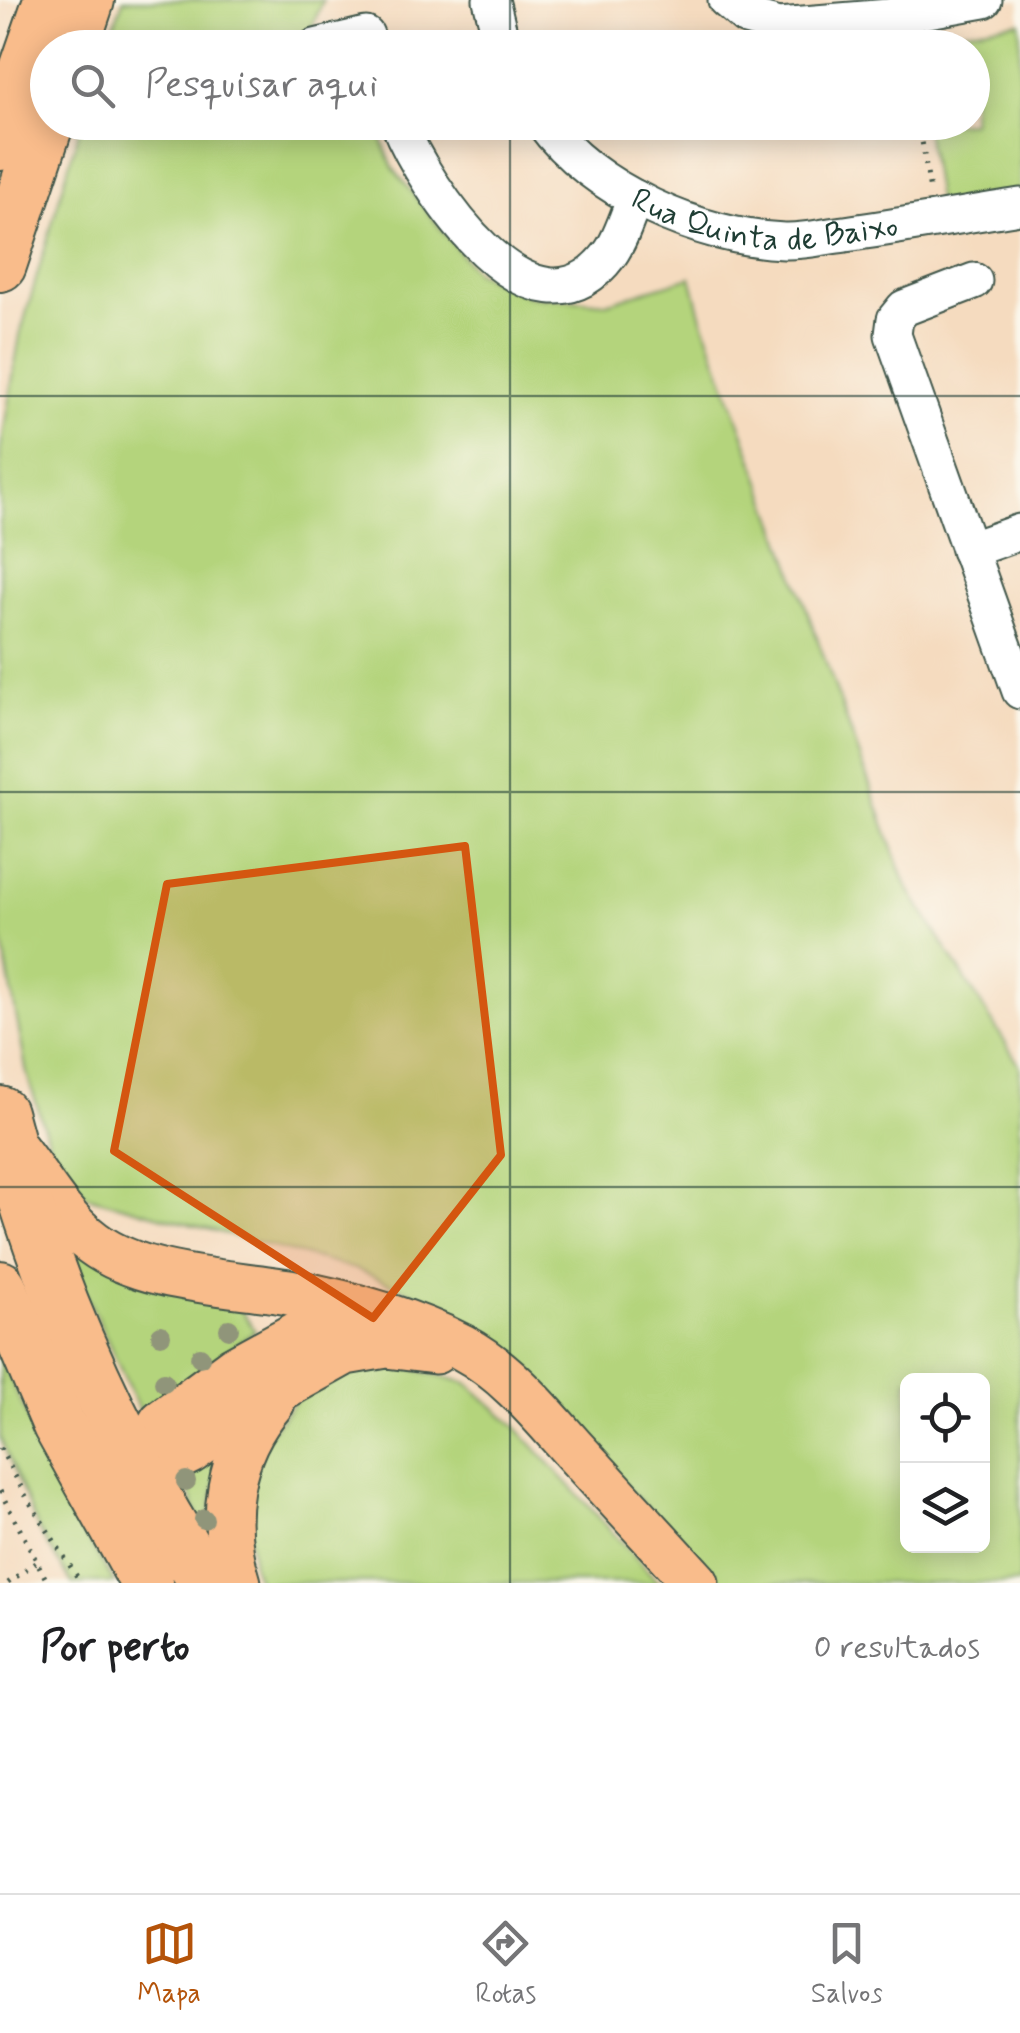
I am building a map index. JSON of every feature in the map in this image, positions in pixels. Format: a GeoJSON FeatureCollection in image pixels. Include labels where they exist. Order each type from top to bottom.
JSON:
{"type":"FeatureCollection","features":[{"type":"Feature","properties":{"kind":"highway"},"geometry":{"type":"LineString","coordinates":[[40,30],[50,0]]}},
{"type":"Feature","properties":{"kind":"highway"},"geometry":{"type":"LineString","coordinates":[[78,30],[88,0]]}},
{"type":"Feature","properties":{"kind":"highway"},"geometry":{"type":"LineString","coordinates":[[0,144],[30,58]]}},
{"type":"Feature","properties":{"kind":"highway"},"geometry":{"type":"LineString","coordinates":[[0,265],[42,140]]}},
{"type":"Feature","properties":{"kind":"highway"},"geometry":{"type":"LineString","coordinates":[[3,1125],[32,1224],[60,1300],[157,1461],[206,1583]]}},
{"type":"Feature","properties":{"kind":"highway"},"geometry":{"type":"LineString","coordinates":[[0,1287],[44,1394],[97,1497],[148,1583]]}},
{"type":"Feature","properties":{"kind":"main road"},"geometry":{"type":"LineString","coordinates":[[3,1125],[67,1220],[93,1244],[138,1265],[345,1304],[444,1338],[489,1364],[696,1583]]}},
{"type":"Feature","properties":{"kind":"main road"},"geometry":{"type":"LineString","coordinates":[[210,1279],[242,1294],[252,1304],[289,1359]]}},
{"type":"Feature","properties":{"kind":"main road"},"geometry":{"type":"LineString","coordinates":[[238,1583],[228,1547],[227,1524],[236,1465],[300,1334],[352,1324],[404,1326],[444,1338]]}},
{"type":"Feature","properties":{"kind":"main road"},"geometry":{"type":"LineString","coordinates":[[148,1583],[123,1524],[123,1491],[157,1461],[162,1422],[208,1386],[289,1359],[368,1346],[422,1348],[483,1370],[529,1402]]}},
{"type":"Feature","properties":{"kind":"main road"},"geometry":{"type":"LineString","coordinates":[[44,1394],[103,1449],[157,1461]]}},
{"type":"Feature","properties":{"kind":"street"},"geometry":{"type":"LineString","coordinates":[[491,0],[498,30]]}},
{"type":"Feature","properties":{"kind":"street"},"geometry":{"type":"LineString","coordinates":[[726,0],[746,17],[779,26],[889,17],[984,0]]}},
{"type":"Feature","properties":{"kind":"street","name":"Rua Quinta de Baixo"},"geometry":{"type":"LineString","coordinates":[[408,140],[446,207],[498,264],[522,280],[541,285],[566,286],[586,277],[610,254],[636,198],[656,210],[736,235],[787,242],[1020,206]]}},
{"type":"Feature","properties":{"kind":"street"},"geometry":{"type":"LineString","coordinates":[[558,140],[604,180],[636,198]]}},
{"type":"Feature","properties":{"kind":"street"},"geometry":{"type":"LineString","coordinates":[[974,281],[904,308],[895,318],[894,335],[1020,691]]}},
{"type":"Feature","properties":{"kind":"street"},"geometry":{"type":"LineString","coordinates":[[969,550],[1020,532]]}},
{"type":"Feature","properties":{"kind":"path"},"geometry":{"type":"LineString","coordinates":[[922,140],[934,220]]}},
{"type":"Feature","properties":{"kind":"path"},"geometry":{"type":"LineString","coordinates":[[0,1448],[81,1583]]}},
{"type":"Feature","properties":{"kind":"path"},"geometry":{"type":"LineString","coordinates":[[0,1491],[48,1583]]}},
{"type":"Feature","properties":{"kind":"path"},"geometry":{"type":"LineString","coordinates":[[8,1583],[35,1563]]}},
{"type":"Feature","properties":{"kind":"highlighted area"},"geometry":{"type":"Polygon","coordinates":[[[465,846],[501,1155],[373,1318],[114,1151],[167,884],[465,846]]]}},
{"type":"Feature","properties":{"kind":"green space"},"geometry":{"type":"Polygon","coordinates":[[[123,0],[323,0],[311,30],[112,30],[123,0]]]}},
{"type":"Feature","properties":{"kind":"green space"},"geometry":{"type":"Polygon","coordinates":[[[1020,22],[1020,192],[938,206],[928,140],[990,140],[990,30],[969,30],[1020,22]]]}},
{"type":"Feature","properties":{"kind":"green space"},"geometry":{"type":"Polygon","coordinates":[[[76,140],[382,140],[393,168],[475,272],[528,296],[606,303],[691,277],[702,318],[906,885],[1020,1066],[1020,1583],[716,1583],[511,1361],[445,1307],[358,1270],[87,1196],[57,1169],[27,1074],[0,928],[0,452],[20,335],[76,140]]]}},
{"type":"Feature","properties":{"kind":"green space"},"geometry":{"type":"Polygon","coordinates":[[[60,1237],[241,1310],[255,1331],[141,1414],[60,1237]]]}},
{"type":"Feature","properties":{"kind":"green space"},"geometry":{"type":"Polygon","coordinates":[[[0,1356],[72,1515],[115,1583],[72,1583],[39,1531],[0,1437],[0,1356]]]}},
{"type":"Feature","properties":{"kind":"green space"},"geometry":{"type":"Polygon","coordinates":[[[395,1364],[467,1383],[514,1425],[659,1583],[259,1583],[253,1567],[244,1496],[266,1437],[300,1395],[345,1367],[395,1364]]]}},
{"type":"Feature","properties":{"kind":"green space"},"geometry":{"type":"Polygon","coordinates":[[[222,1448],[205,1539],[186,1481],[222,1448]]]}}]}
